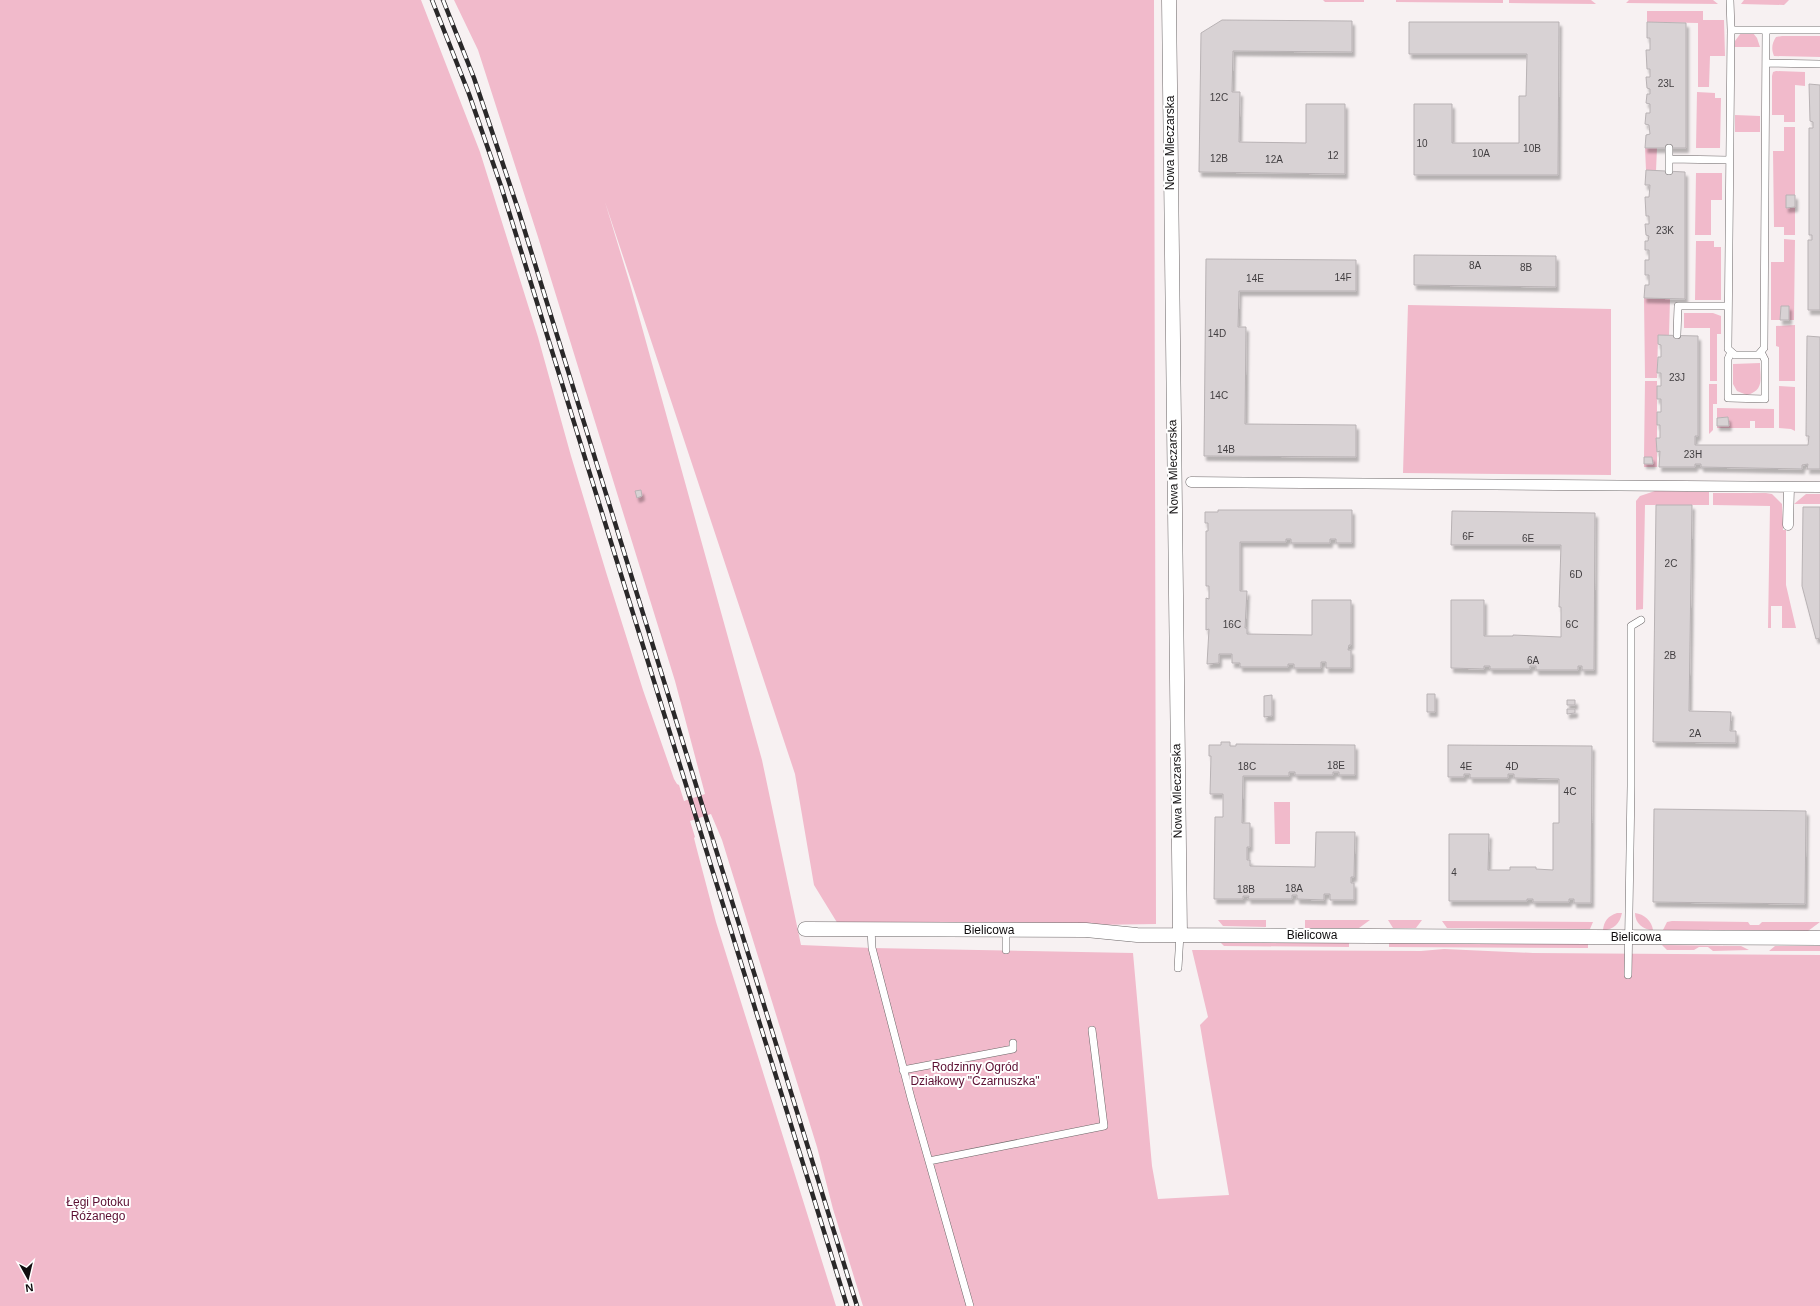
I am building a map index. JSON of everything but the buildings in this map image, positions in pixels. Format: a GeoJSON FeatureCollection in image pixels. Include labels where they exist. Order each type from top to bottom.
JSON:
{"type":"FeatureCollection","features":[{"type":"Feature","properties":{"kind":"street","name":"Nowa Mleczarska"},"geometry":{"type":"LineString","coordinates":[[1168,0],[1180,934]]}},
{"type":"Feature","properties":{"kind":"street"},"geometry":{"type":"LineString","coordinates":[[1191,482],[1820,487]]}},
{"type":"Feature","properties":{"kind":"street"},"geometry":{"type":"LineString","coordinates":[[1788,525],[1789,487]]}},
{"type":"Feature","properties":{"kind":"street","name":"Bielicowa"},"geometry":{"type":"LineString","coordinates":[[805,929],[1086,930],[1137,935],[1820,938]]}},
{"type":"Feature","properties":{"kind":"lane"},"geometry":{"type":"LineString","coordinates":[[1730,0],[1728,349],[1735,355],[1758,355],[1764,348],[1766,30]]}},
{"type":"Feature","properties":{"kind":"lane"},"geometry":{"type":"LineString","coordinates":[[1731,30],[1820,30]]}},
{"type":"Feature","properties":{"kind":"lane"},"geometry":{"type":"LineString","coordinates":[[1766,63],[1820,64]]}},
{"type":"Feature","properties":{"kind":"lane"},"geometry":{"type":"LineString","coordinates":[[1669,148],[1669,171]]}},
{"type":"Feature","properties":{"kind":"lane"},"geometry":{"type":"LineString","coordinates":[[1669,159],[1729,160]]}},
{"type":"Feature","properties":{"kind":"lane"},"geometry":{"type":"LineString","coordinates":[[1677,335],[1678,306],[1728,306]]}},
{"type":"Feature","properties":{"kind":"lane"},"geometry":{"type":"LineString","coordinates":[[1731,352],[1728,359],[1728,398],[1765,399],[1765,360],[1761,352]]}},
{"type":"Feature","properties":{"kind":"lane"},"geometry":{"type":"LineString","coordinates":[[1628,975],[1631,771],[1631,626],[1641,620]]}},
{"type":"Feature","properties":{"kind":"lane"},"geometry":{"type":"LineString","coordinates":[[871,929],[872,948],[903,1070],[970,1306]]}},
{"type":"Feature","properties":{"kind":"lane"},"geometry":{"type":"LineString","coordinates":[[1006,930],[1006,950]]}},
{"type":"Feature","properties":{"kind":"lane"},"geometry":{"type":"LineString","coordinates":[[1178,968],[1180,934]]}},
{"type":"Feature","properties":{"kind":"lane"},"geometry":{"type":"LineString","coordinates":[[929,1161],[1104,1126],[1092,1030]]}},
{"type":"Feature","properties":{"kind":"lane"},"geometry":{"type":"LineString","coordinates":[[903,1070],[1013,1049],[1013,1043]]}},
{"type":"Feature","properties":{"kind":"green space"},"geometry":{"type":"Polygon","coordinates":[[[0,0],[421,0],[480,152],[538,337],[571,456],[643,690],[674,779],[679,785],[684,801],[705,794],[675,681],[538,237],[478,50],[454,0],[1154,0],[1156,924],[841,929],[814,885],[795,774],[605,202],[630,284],[762,760],[801,945],[872,948],[1133,953],[1152,1166],[1158,1199],[1229,1195],[1200,1025],[1208,1017],[1192,950],[1421,951],[1444,949],[1533,953],[1820,955],[1820,1306],[863,1306],[833,1209],[817,1147],[722,840],[711,814],[690,821],[696,846],[716,922],[836,1306],[0,1306],[0,0]]]}},
{"type":"Feature","properties":{"kind":"green space"},"geometry":{"type":"Polygon","coordinates":[[[1323,0],[1364,0],[1364,2],[1325,2],[1323,0]]]}},
{"type":"Feature","properties":{"kind":"green space"},"geometry":{"type":"Polygon","coordinates":[[[1396,0],[1503,0],[1503,3],[1396,2],[1396,0]]]}},
{"type":"Feature","properties":{"kind":"green space"},"geometry":{"type":"Polygon","coordinates":[[[1509,0],[1591,0],[1596,4],[1509,3],[1509,0]]]}},
{"type":"Feature","properties":{"kind":"green space"},"geometry":{"type":"Polygon","coordinates":[[[1629,0],[1713,0],[1718,4],[1626,3],[1629,0]]]}},
{"type":"Feature","properties":{"kind":"green space"},"geometry":{"type":"Polygon","coordinates":[[[1744,0],[1789,0],[1784,5],[1741,4],[1744,0]]]}},
{"type":"Feature","properties":{"kind":"green space"},"geometry":{"type":"Polygon","coordinates":[[[1647,11],[1703,11],[1703,20],[1724,20],[1725,56],[1710,56],[1709,87],[1698,87],[1698,23],[1647,22],[1647,11]]]}},
{"type":"Feature","properties":{"kind":"green space"},"geometry":{"type":"Polygon","coordinates":[[[1741,33],[1753,33],[1757,38],[1760,47],[1734,47],[1735,41],[1741,33]]]}},
{"type":"Feature","properties":{"kind":"green space"},"geometry":{"type":"Polygon","coordinates":[[[1820,36],[1820,57],[1774,56],[1772,46],[1776,37],[1820,36]]]}},
{"type":"Feature","properties":{"kind":"green space"},"geometry":{"type":"Polygon","coordinates":[[[1773,72],[1805,72],[1805,86],[1795,85],[1795,122],[1784,122],[1784,115],[1772,115],[1772,76],[1773,72]]]}},
{"type":"Feature","properties":{"kind":"green space"},"geometry":{"type":"Polygon","coordinates":[[[1697,92],[1715,93],[1715,98],[1721,98],[1720,148],[1696,148],[1697,92]]]}},
{"type":"Feature","properties":{"kind":"green space"},"geometry":{"type":"Polygon","coordinates":[[[1735,115],[1760,116],[1760,132],[1735,132],[1735,115]]]}},
{"type":"Feature","properties":{"kind":"green space"},"geometry":{"type":"Polygon","coordinates":[[[1784,127],[1795,127],[1795,195],[1786,196],[1786,207],[1795,207],[1795,235],[1784,235],[1784,227],[1774,227],[1773,151],[1784,151],[1784,127]]]}},
{"type":"Feature","properties":{"kind":"green space"},"geometry":{"type":"Polygon","coordinates":[[[1645,148],[1657,148],[1656,171],[1646,170],[1645,148]]]}},
{"type":"Feature","properties":{"kind":"green space"},"geometry":{"type":"Polygon","coordinates":[[[1696,173],[1722,173],[1722,200],[1711,200],[1711,235],[1695,235],[1696,173]]]}},
{"type":"Feature","properties":{"kind":"green space"},"geometry":{"type":"Polygon","coordinates":[[[1784,239],[1795,240],[1794,320],[1789,320],[1789,306],[1781,306],[1780,320],[1771,320],[1771,262],[1784,262],[1784,239]]]}},
{"type":"Feature","properties":{"kind":"green space"},"geometry":{"type":"Polygon","coordinates":[[[1696,241],[1714,241],[1714,247],[1721,247],[1721,300],[1695,300],[1696,241]]]}},
{"type":"Feature","properties":{"kind":"green space"},"geometry":{"type":"Polygon","coordinates":[[[1644,298],[1670,299],[1669,335],[1658,336],[1657,378],[1645,378],[1644,298]]]}},
{"type":"Feature","properties":{"kind":"green space"},"geometry":{"type":"Polygon","coordinates":[[[1408,305],[1611,309],[1611,475],[1403,473],[1408,305]]]}},
{"type":"Feature","properties":{"kind":"green space"},"geometry":{"type":"Polygon","coordinates":[[[1684,313],[1713,313],[1721,316],[1721,334],[1717,334],[1717,381],[1710,381],[1710,328],[1684,328],[1684,313]]]}},
{"type":"Feature","properties":{"kind":"green space"},"geometry":{"type":"Polygon","coordinates":[[[1795,325],[1795,381],[1779,381],[1779,347],[1776,346],[1776,326],[1795,325]]]}},
{"type":"Feature","properties":{"kind":"green space"},"geometry":{"type":"Polygon","coordinates":[[[1760,363],[1761,378],[1757,390],[1747,395],[1737,391],[1733,384],[1733,364],[1760,363]]]}},
{"type":"Feature","properties":{"kind":"green space"},"geometry":{"type":"Polygon","coordinates":[[[1645,381],[1657,381],[1657,467],[1644,467],[1644,464],[1653,464],[1652,457],[1644,457],[1645,381]]]}},
{"type":"Feature","properties":{"kind":"green space"},"geometry":{"type":"Polygon","coordinates":[[[1709,384],[1717,384],[1717,404],[1713,404],[1713,430],[1709,434],[1709,384]]]}},
{"type":"Feature","properties":{"kind":"green space"},"geometry":{"type":"Polygon","coordinates":[[[1779,386],[1795,387],[1795,431],[1791,429],[1779,428],[1779,386]]]}},
{"type":"Feature","properties":{"kind":"green space"},"geometry":{"type":"Polygon","coordinates":[[[1717,408],[1774,409],[1774,428],[1755,428],[1755,421],[1750,421],[1750,428],[1717,428],[1717,426],[1729,426],[1728,417],[1717,418],[1717,408]]]}},
{"type":"Feature","properties":{"kind":"green space"},"geometry":{"type":"Polygon","coordinates":[[[1655,491],[1709,492],[1709,505],[1645,505],[1643,609],[1636,610],[1636,501],[1640,496],[1655,491]]]}},
{"type":"Feature","properties":{"kind":"green space"},"geometry":{"type":"Polygon","coordinates":[[[1713,493],[1766,493],[1772,494],[1782,504],[1783,530],[1786,530],[1786,585],[1796,628],[1782,628],[1782,606],[1771,606],[1771,628],[1768,628],[1770,506],[1713,505],[1713,493]]]}},
{"type":"Feature","properties":{"kind":"green space"},"geometry":{"type":"Polygon","coordinates":[[[1806,494],[1820,494],[1820,504],[1794,504],[1806,494]]]}},
{"type":"Feature","properties":{"kind":"green space"},"geometry":{"type":"Polygon","coordinates":[[[1274,802],[1290,802],[1290,844],[1275,844],[1274,802]]]}},
{"type":"Feature","properties":{"kind":"green space"},"geometry":{"type":"Polygon","coordinates":[[[1617,913],[1622,913],[1618,923],[1610,929],[1603,930],[1607,919],[1617,913]]]}},
{"type":"Feature","properties":{"kind":"green space"},"geometry":{"type":"Polygon","coordinates":[[[1635,913],[1647,918],[1653,930],[1646,929],[1640,925],[1636,920],[1635,913]]]}},
{"type":"Feature","properties":{"kind":"green space"},"geometry":{"type":"Polygon","coordinates":[[[1218,920],[1266,920],[1266,927],[1223,926],[1218,920]]]}},
{"type":"Feature","properties":{"kind":"green space"},"geometry":{"type":"Polygon","coordinates":[[[1305,920],[1370,920],[1359,928],[1305,928],[1305,920]]]}},
{"type":"Feature","properties":{"kind":"green space"},"geometry":{"type":"Polygon","coordinates":[[[1388,920],[1422,920],[1416,928],[1393,928],[1388,920]]]}},
{"type":"Feature","properties":{"kind":"green space"},"geometry":{"type":"Polygon","coordinates":[[[1442,921],[1593,922],[1590,929],[1447,928],[1442,921]]]}},
{"type":"Feature","properties":{"kind":"green space"},"geometry":{"type":"Polygon","coordinates":[[[1667,922],[1748,922],[1750,925],[1759,925],[1762,922],[1820,922],[1808,931],[1663,930],[1667,922]]]}},
{"type":"Feature","properties":{"kind":"green space"},"geometry":{"type":"Polygon","coordinates":[[[1220,942],[1349,943],[1349,947],[1224,946],[1220,942]]]}},
{"type":"Feature","properties":{"kind":"green space"},"geometry":{"type":"Polygon","coordinates":[[[1389,943],[1588,944],[1588,948],[1389,947],[1389,943]]]}},
{"type":"Feature","properties":{"kind":"green space"},"geometry":{"type":"Polygon","coordinates":[[[1662,945],[1741,946],[1749,950],[1713,951],[1708,947],[1699,947],[1694,950],[1667,950],[1662,945]]]}},
{"type":"Feature","properties":{"kind":"green space"},"geometry":{"type":"Polygon","coordinates":[[[1775,946],[1820,946],[1820,951],[1769,951],[1775,946]]]}},
{"type":"Feature","properties":{"kind":"railway"},"geometry":{"type":"LineString","coordinates":[[432,0],[469,94],[501,186],[847,1306]]}},
{"type":"Feature","properties":{"kind":"railway"},"geometry":{"type":"LineString","coordinates":[[443,0],[474,78],[518,209],[857,1306]]}},
{"type":"Feature","properties":{"kind":"park label","name":"Rodzinny Ogród Działkowy \"Czarnuszka\""},"geometry":{"type":"Point","coordinates":[975,1074]}},
{"type":"Feature","properties":{"kind":"park label","name":"Łęgi Potoku Różanego"},"geometry":{"type":"Point","coordinates":[98,1209]}}]}
